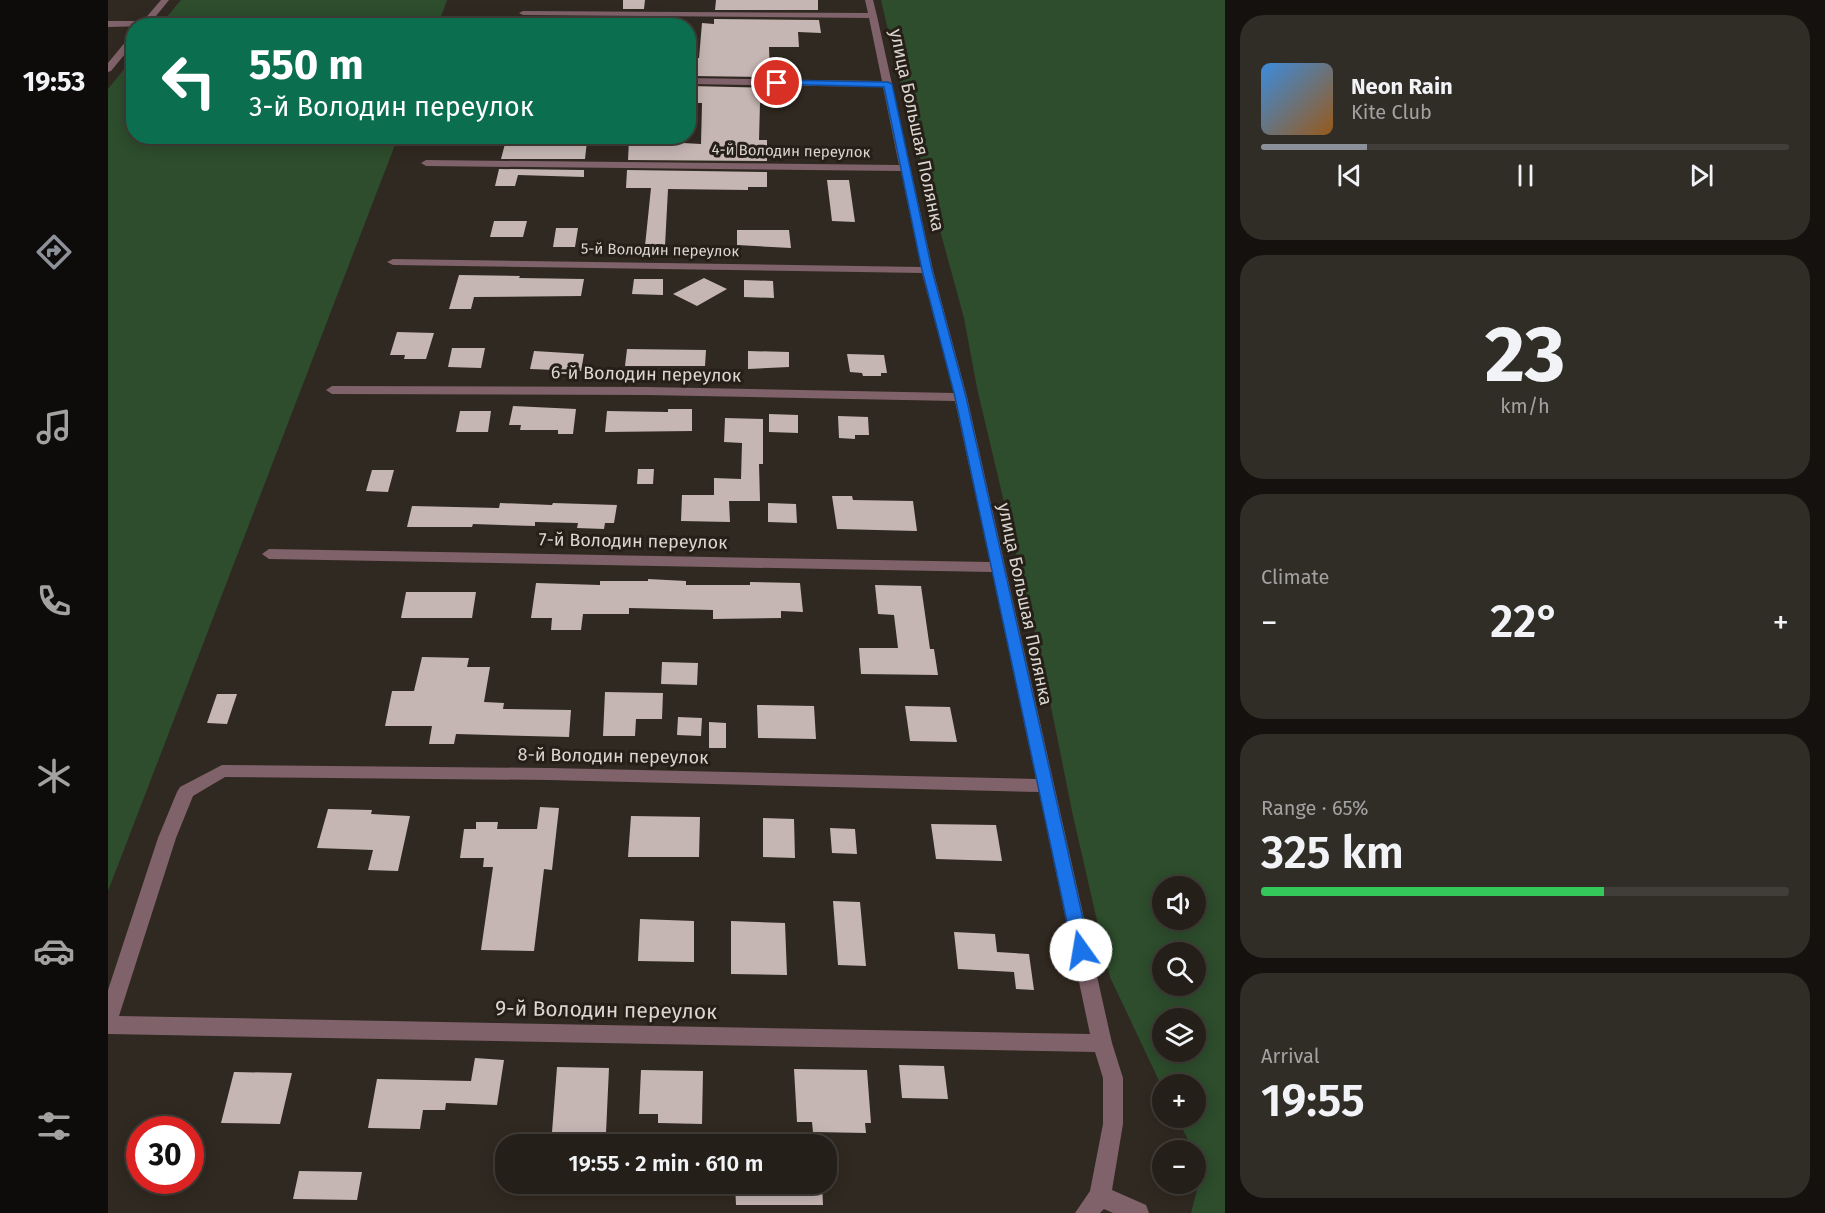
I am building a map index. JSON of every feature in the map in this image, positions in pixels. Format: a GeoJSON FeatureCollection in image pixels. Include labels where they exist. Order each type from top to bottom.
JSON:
{"type":"FeatureCollection","features":[{"type":"Feature","properties":{"kind":"street"},"geometry":{"type":"LineString","coordinates":[[149,18],[165,0]]}},
{"type":"Feature","properties":{"kind":"street","name":"улица Большая Полянка"},"geometry":{"type":"LineString","coordinates":[[869,0],[927,270],[961,397],[1044,786],[1102,1043],[1113,1078],[1113,1124],[1100,1196],[1086,1213]]}},
{"type":"Feature","properties":{"kind":"street"},"geometry":{"type":"LineString","coordinates":[[523,14],[873,16]]}},
{"type":"Feature","properties":{"kind":"street"},"geometry":{"type":"LineString","coordinates":[[108,24],[126,24]]}},
{"type":"Feature","properties":{"kind":"street"},"geometry":{"type":"LineString","coordinates":[[108,69],[126,47]]}},
{"type":"Feature","properties":{"kind":"street"},"geometry":{"type":"LineString","coordinates":[[696,81],[888,84]]}},
{"type":"Feature","properties":{"kind":"street","name":"4-й Володин переулок"},"geometry":{"type":"LineString","coordinates":[[426,163],[905,168]]}},
{"type":"Feature","properties":{"kind":"street","name":"5-й Володин переулок"},"geometry":{"type":"LineString","coordinates":[[393,262],[927,270]]}},
{"type":"Feature","properties":{"kind":"street","name":"6-й Володин переулок"},"geometry":{"type":"LineString","coordinates":[[332,390],[647,391],[961,397]]}},
{"type":"Feature","properties":{"kind":"street","name":"7-й Володин переулок"},"geometry":{"type":"LineString","coordinates":[[269,554],[997,567]]}},
{"type":"Feature","properties":{"kind":"street","name":"8-й Володин переулок"},"geometry":{"type":"LineString","coordinates":[[108,1023],[167,838],[186,792],[222,771],[549,774],[1044,786]]}},
{"type":"Feature","properties":{"kind":"street","name":"9-й Володин переулок"},"geometry":{"type":"LineString","coordinates":[[108,1023],[1102,1043]]}},
{"type":"Feature","properties":{"kind":"street"},"geometry":{"type":"LineString","coordinates":[[1100,1196],[1138,1213]]}},
{"type":"Feature","properties":{"kind":"green space"},"geometry":{"type":"Polygon","coordinates":[[[181,0],[447,0],[441,18],[166,18],[181,0]]]}},
{"type":"Feature","properties":{"kind":"green space"},"geometry":{"type":"Polygon","coordinates":[[[881,0],[1225,0],[1225,1213],[1191,1213],[1196,1194],[1206,1194],[1206,1140],[1188,1140],[1182,1128],[1206,1128],[1206,1074],[1156,1074],[1110,977],[1073,816],[1043,667],[977,388],[964,318],[903,95],[881,0]]]}},
{"type":"Feature","properties":{"kind":"green space"},"geometry":{"type":"Polygon","coordinates":[[[126,67],[126,144],[395,144],[108,891],[108,89],[126,67]]]}},
{"type":"Feature","properties":{"kind":"building"},"geometry":{"type":"Polygon","coordinates":[[[623,0],[645,0],[644,9],[623,9],[623,0]]]}},
{"type":"Feature","properties":{"kind":"building"},"geometry":{"type":"Polygon","coordinates":[[[716,0],[818,0],[818,10],[715,10],[716,0]]]}},
{"type":"Feature","properties":{"kind":"building"},"geometry":{"type":"Polygon","coordinates":[[[714,19],[819,20],[821,33],[798,32],[799,47],[769,47],[770,77],[696,76],[696,58],[699,58],[702,23],[714,24],[714,19]]]}},
{"type":"Feature","properties":{"kind":"building"},"geometry":{"type":"Polygon","coordinates":[[[696,86],[770,88],[771,103],[760,103],[759,140],[767,140],[767,161],[628,160],[629,144],[701,144],[702,103],[696,103],[696,86]]]}},
{"type":"Feature","properties":{"kind":"building"},"geometry":{"type":"Polygon","coordinates":[[[505,144],[587,144],[585,159],[501,159],[505,144]]]}},
{"type":"Feature","properties":{"kind":"building"},"geometry":{"type":"Polygon","coordinates":[[[499,169],[584,170],[584,177],[518,175],[515,186],[495,186],[499,169]]]}},
{"type":"Feature","properties":{"kind":"building"},"geometry":{"type":"Polygon","coordinates":[[[627,170],[767,172],[767,187],[748,187],[748,190],[668,189],[665,246],[645,246],[651,188],[626,188],[627,170]]]}},
{"type":"Feature","properties":{"kind":"building"},"geometry":{"type":"Polygon","coordinates":[[[827,180],[849,180],[855,222],[832,221],[827,180]]]}},
{"type":"Feature","properties":{"kind":"building"},"geometry":{"type":"Polygon","coordinates":[[[494,221],[527,221],[523,237],[490,237],[494,221]]]}},
{"type":"Feature","properties":{"kind":"building"},"geometry":{"type":"Polygon","coordinates":[[[556,228],[578,228],[575,247],[553,247],[556,228]]]}},
{"type":"Feature","properties":{"kind":"building"},"geometry":{"type":"Polygon","coordinates":[[[737,230],[789,230],[791,248],[737,245],[737,230]]]}},
{"type":"Feature","properties":{"kind":"building"},"geometry":{"type":"Polygon","coordinates":[[[459,275],[584,279],[581,296],[474,297],[471,309],[449,309],[459,275]]]}},
{"type":"Feature","properties":{"kind":"building"},"geometry":{"type":"Polygon","coordinates":[[[704,278],[727,289],[697,306],[673,294],[704,278]]]}},
{"type":"Feature","properties":{"kind":"building"},"geometry":{"type":"Polygon","coordinates":[[[634,279],[663,279],[663,295],[632,294],[634,279]]]}},
{"type":"Feature","properties":{"kind":"building"},"geometry":{"type":"Polygon","coordinates":[[[744,280],[773,281],[774,298],[744,297],[744,280]]]}},
{"type":"Feature","properties":{"kind":"building"},"geometry":{"type":"Polygon","coordinates":[[[397,332],[434,333],[426,359],[404,359],[405,355],[390,355],[397,332]]]}},
{"type":"Feature","properties":{"kind":"building"},"geometry":{"type":"Polygon","coordinates":[[[452,348],[485,348],[481,368],[448,367],[452,348]]]}},
{"type":"Feature","properties":{"kind":"building"},"geometry":{"type":"Polygon","coordinates":[[[627,349],[706,350],[705,366],[625,366],[627,349]]]}},
{"type":"Feature","properties":{"kind":"building"},"geometry":{"type":"Polygon","coordinates":[[[534,351],[584,354],[581,371],[530,369],[534,351]]]}},
{"type":"Feature","properties":{"kind":"building"},"geometry":{"type":"Polygon","coordinates":[[[748,351],[789,352],[789,367],[748,369],[748,351]]]}},
{"type":"Feature","properties":{"kind":"building"},"geometry":{"type":"Polygon","coordinates":[[[847,354],[884,355],[887,373],[881,373],[881,376],[863,376],[862,373],[850,372],[847,354]]]}},
{"type":"Feature","properties":{"kind":"building"},"geometry":{"type":"Polygon","coordinates":[[[513,406],[576,409],[573,434],[558,434],[558,430],[520,430],[521,425],[509,425],[513,406]]]}},
{"type":"Feature","properties":{"kind":"building"},"geometry":{"type":"Polygon","coordinates":[[[668,409],[692,409],[692,431],[605,432],[607,411],[668,412],[668,409]]]}},
{"type":"Feature","properties":{"kind":"building"},"geometry":{"type":"Polygon","coordinates":[[[460,411],[491,411],[488,432],[456,432],[460,411]]]}},
{"type":"Feature","properties":{"kind":"building"},"geometry":{"type":"Polygon","coordinates":[[[769,414],[798,415],[798,433],[769,432],[769,414]]]}},
{"type":"Feature","properties":{"kind":"building"},"geometry":{"type":"Polygon","coordinates":[[[838,416],[868,417],[869,435],[855,435],[855,439],[839,438],[838,416]]]}},
{"type":"Feature","properties":{"kind":"building"},"geometry":{"type":"Polygon","coordinates":[[[725,418],[763,419],[763,464],[759,464],[760,501],[729,501],[730,522],[681,521],[682,495],[714,495],[714,478],[741,479],[742,443],[724,442],[725,418]]]}},
{"type":"Feature","properties":{"kind":"building"},"geometry":{"type":"Polygon","coordinates":[[[638,469],[654,469],[653,484],[637,484],[638,469]]]}},
{"type":"Feature","properties":{"kind":"building"},"geometry":{"type":"Polygon","coordinates":[[[372,470],[394,470],[388,492],[366,491],[372,470]]]}},
{"type":"Feature","properties":{"kind":"building"},"geometry":{"type":"Polygon","coordinates":[[[832,496],[852,496],[853,500],[913,501],[917,531],[837,529],[832,496]]]}},
{"type":"Feature","properties":{"kind":"building"},"geometry":{"type":"Polygon","coordinates":[[[500,503],[617,505],[614,523],[605,523],[604,529],[577,528],[578,523],[535,522],[535,526],[473,524],[472,527],[407,527],[412,506],[499,508],[500,503]]]}},
{"type":"Feature","properties":{"kind":"building"},"geometry":{"type":"Polygon","coordinates":[[[768,503],[796,504],[797,523],[768,522],[768,503]]]}},
{"type":"Feature","properties":{"kind":"building"},"geometry":{"type":"Polygon","coordinates":[[[648,579],[686,581],[686,585],[750,585],[750,582],[800,583],[803,612],[781,611],[781,618],[713,619],[713,610],[629,608],[629,614],[583,614],[581,630],[551,630],[552,618],[531,618],[536,583],[600,585],[600,581],[648,581],[648,579]]]}},
{"type":"Feature","properties":{"kind":"building"},"geometry":{"type":"Polygon","coordinates":[[[875,585],[921,586],[930,649],[934,649],[938,675],[861,674],[859,648],[898,648],[894,615],[878,614],[875,585]]]}},
{"type":"Feature","properties":{"kind":"building"},"geometry":{"type":"Polygon","coordinates":[[[406,592],[476,592],[472,618],[401,618],[406,592]]]}},
{"type":"Feature","properties":{"kind":"building"},"geometry":{"type":"Polygon","coordinates":[[[422,657],[469,658],[467,667],[490,667],[484,702],[504,703],[503,709],[571,710],[569,737],[456,734],[454,744],[429,744],[432,726],[385,726],[392,691],[414,691],[422,657]]]}},
{"type":"Feature","properties":{"kind":"building"},"geometry":{"type":"Polygon","coordinates":[[[662,662],[698,663],[697,685],[661,684],[662,662]]]}},
{"type":"Feature","properties":{"kind":"building"},"geometry":{"type":"Polygon","coordinates":[[[605,692],[663,693],[662,719],[636,719],[635,736],[603,736],[605,692]]]}},
{"type":"Feature","properties":{"kind":"building"},"geometry":{"type":"Polygon","coordinates":[[[217,694],[237,694],[227,724],[207,723],[217,694]]]}},
{"type":"Feature","properties":{"kind":"building"},"geometry":{"type":"Polygon","coordinates":[[[757,705],[814,706],[816,739],[758,738],[757,705]]]}},
{"type":"Feature","properties":{"kind":"building"},"geometry":{"type":"Polygon","coordinates":[[[905,706],[950,707],[957,742],[910,741],[905,706]]]}},
{"type":"Feature","properties":{"kind":"building"},"geometry":{"type":"Polygon","coordinates":[[[678,717],[702,718],[701,736],[677,735],[678,717]]]}},
{"type":"Feature","properties":{"kind":"building"},"geometry":{"type":"Polygon","coordinates":[[[709,722],[726,723],[726,748],[709,748],[709,722]]]}},
{"type":"Feature","properties":{"kind":"building"},"geometry":{"type":"Polygon","coordinates":[[[540,807],[559,808],[552,870],[544,869],[534,951],[481,950],[493,867],[483,867],[484,858],[460,858],[464,829],[476,829],[476,822],[498,822],[497,829],[537,829],[540,807]]]}},
{"type":"Feature","properties":{"kind":"building"},"geometry":{"type":"Polygon","coordinates":[[[328,809],[372,810],[371,814],[410,816],[398,871],[368,870],[373,850],[317,848],[328,809]]]}},
{"type":"Feature","properties":{"kind":"building"},"geometry":{"type":"Polygon","coordinates":[[[631,816],[700,817],[699,857],[628,857],[631,816]]]}},
{"type":"Feature","properties":{"kind":"building"},"geometry":{"type":"Polygon","coordinates":[[[763,818],[794,819],[795,858],[763,857],[763,818]]]}},
{"type":"Feature","properties":{"kind":"building"},"geometry":{"type":"Polygon","coordinates":[[[931,824],[996,825],[1002,861],[936,859],[931,824]]]}},
{"type":"Feature","properties":{"kind":"building"},"geometry":{"type":"Polygon","coordinates":[[[830,828],[855,829],[857,854],[832,853],[830,828]]]}},
{"type":"Feature","properties":{"kind":"building"},"geometry":{"type":"Polygon","coordinates":[[[833,901],[860,902],[866,966],[838,965],[833,901]]]}},
{"type":"Feature","properties":{"kind":"building"},"geometry":{"type":"Polygon","coordinates":[[[640,919],[694,921],[694,962],[638,961],[640,919]]]}},
{"type":"Feature","properties":{"kind":"building"},"geometry":{"type":"Polygon","coordinates":[[[731,921],[785,923],[787,975],[731,974],[731,921]]]}},
{"type":"Feature","properties":{"kind":"building"},"geometry":{"type":"Polygon","coordinates":[[[954,932],[995,934],[997,952],[1029,954],[1034,990],[1016,989],[1014,972],[958,969],[954,932]]]}},
{"type":"Feature","properties":{"kind":"building"},"geometry":{"type":"Polygon","coordinates":[[[475,1058],[504,1060],[497,1105],[446,1103],[445,1110],[423,1110],[420,1129],[368,1128],[377,1079],[471,1081],[475,1058]]]}},
{"type":"Feature","properties":{"kind":"building"},"geometry":{"type":"Polygon","coordinates":[[[899,1065],[944,1066],[948,1099],[902,1098],[899,1065]]]}},
{"type":"Feature","properties":{"kind":"building"},"geometry":{"type":"Polygon","coordinates":[[[557,1067],[609,1068],[606,1133],[552,1132],[557,1067]]]}},
{"type":"Feature","properties":{"kind":"building"},"geometry":{"type":"Polygon","coordinates":[[[794,1069],[867,1070],[871,1123],[865,1123],[866,1133],[813,1132],[812,1122],[797,1122],[794,1069]]]}},
{"type":"Feature","properties":{"kind":"building"},"geometry":{"type":"Polygon","coordinates":[[[641,1070],[703,1071],[702,1124],[658,1123],[658,1114],[639,1114],[641,1070]]]}},
{"type":"Feature","properties":{"kind":"building"},"geometry":{"type":"Polygon","coordinates":[[[234,1072],[292,1073],[280,1124],[221,1123],[234,1072]]]}},
{"type":"Feature","properties":{"kind":"building"},"geometry":{"type":"Polygon","coordinates":[[[299,1171],[362,1172],[357,1200],[293,1199],[299,1171]]]}},
{"type":"Feature","properties":{"kind":"building"},"geometry":{"type":"Polygon","coordinates":[[[735,1194],[822,1194],[823,1205],[736,1205],[735,1194]]]}},
{"type":"Feature","properties":{"kind":"route"},"geometry":{"type":"LineString","coordinates":[[777,83],[888,84],[927,270],[961,397],[1081,950]]}}]}
